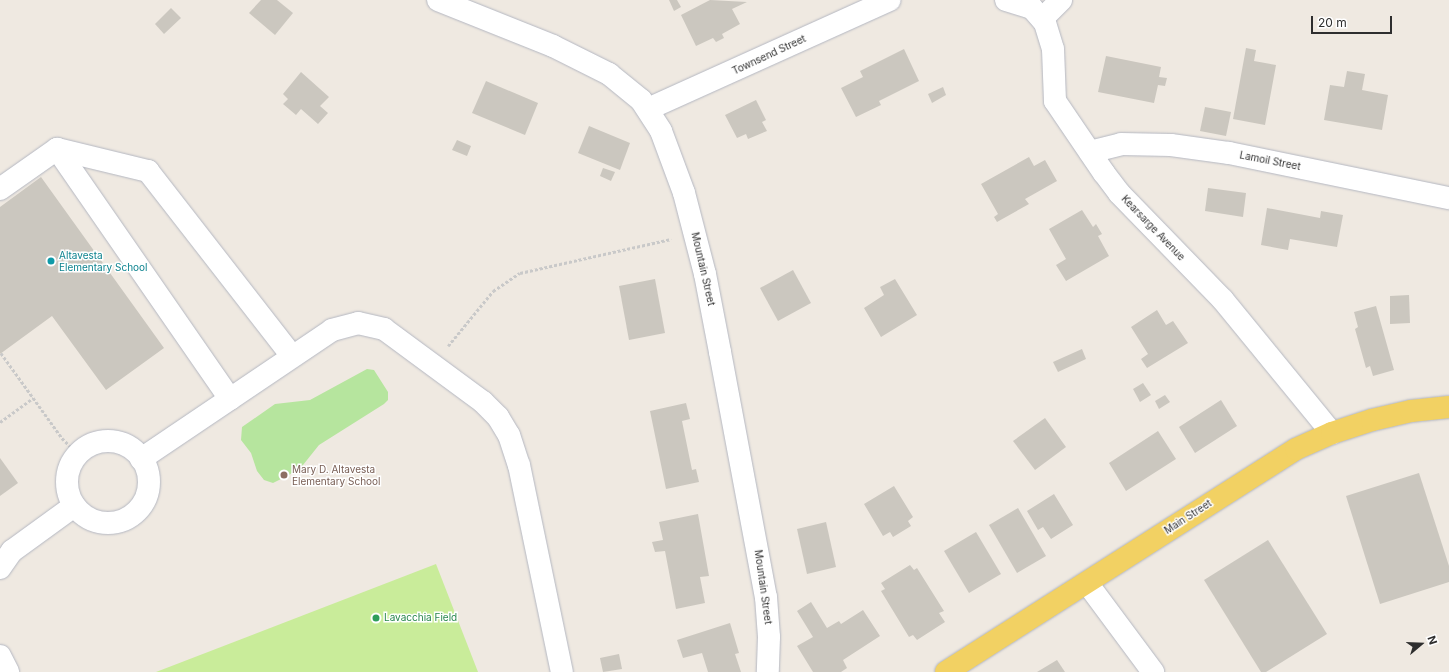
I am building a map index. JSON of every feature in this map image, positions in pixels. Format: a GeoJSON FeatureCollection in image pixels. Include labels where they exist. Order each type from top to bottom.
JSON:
{"type":"FeatureCollection","features":[{"type":"Feature","properties":{"kind":"main road","name":"Main Street"},"geometry":{"type":"LineString","coordinates":[[946,672],[1284,457],[1332,433],[1386,416],[1449,407]]}},
{"type":"Feature","properties":{"kind":"street","name":"Mountain Street"},"geometry":{"type":"LineString","coordinates":[[438,0],[554,46],[587,62],[630,90],[648,110],[670,150],[695,234],[760,559],[769,626],[768,672]]}},
{"type":"Feature","properties":{"kind":"street","name":"Townsend Street"},"geometry":{"type":"LineString","coordinates":[[648,110],[889,0]]}},
{"type":"Feature","properties":{"kind":"street"},"geometry":{"type":"LineString","coordinates":[[1006,0],[1025,5],[1042,19],[1061,0]]}},
{"type":"Feature","properties":{"kind":"street","name":"Kearsarge Avenue"},"geometry":{"type":"LineString","coordinates":[[1042,19],[1052,43],[1055,101],[1090,152],[1119,193],[1223,300],[1332,433]]}},
{"type":"Feature","properties":{"kind":"street","name":"Lamoil Street"},"geometry":{"type":"LineString","coordinates":[[1090,152],[1121,144],[1170,145],[1229,153],[1449,198]]}},
{"type":"Feature","properties":{"kind":"street"},"geometry":{"type":"LineString","coordinates":[[57,149],[230,399]]}},
{"type":"Feature","properties":{"kind":"street"},"geometry":{"type":"LineString","coordinates":[[0,189],[57,149],[148,171],[292,356]]}},
{"type":"Feature","properties":{"kind":"street"},"geometry":{"type":"LineString","coordinates":[[141,459],[336,327],[364,323],[384,329],[433,364],[491,409],[513,444],[562,672]]}},
{"type":"Feature","properties":{"kind":"street"},"geometry":{"type":"LineString","coordinates":[[107,441],[126,446],[141,459],[148,474],[148,490],[142,505],[131,516],[116,523],[100,523],[86,517],[74,506],[66,483],[69,467],[78,454],[91,444],[107,441]]}},
{"type":"Feature","properties":{"kind":"street"},"geometry":{"type":"LineString","coordinates":[[0,568],[17,548],[74,506]]}},
{"type":"Feature","properties":{"kind":"street"},"geometry":{"type":"LineString","coordinates":[[1087,583],[1153,672]]}},
{"type":"Feature","properties":{"kind":"street"},"geometry":{"type":"LineString","coordinates":[[0,656],[8,672]]}},
{"type":"Feature","properties":{"kind":"path"},"geometry":{"type":"LineString","coordinates":[[433,364],[493,291],[520,273],[695,234]]}},
{"type":"Feature","properties":{"kind":"path"},"geometry":{"type":"LineString","coordinates":[[1,353],[62,438],[78,454]]}},
{"type":"Feature","properties":{"kind":"path"},"geometry":{"type":"LineString","coordinates":[[0,422],[33,398]]}},
{"type":"Feature","properties":{"kind":"green space"},"geometry":{"type":"Polygon","coordinates":[[[367,369],[374,370],[388,392],[388,400],[319,445],[303,465],[289,475],[273,483],[264,480],[257,471],[251,453],[241,440],[242,427],[275,404],[310,400],[367,369]]]}},
{"type":"Feature","properties":{"kind":"green space","name":"Lavacchia Field"},"geometry":{"type":"Polygon","coordinates":[[[436,564],[478,672],[156,672],[436,564]]]}},
{"type":"Feature","properties":{"kind":"building"},"geometry":{"type":"Polygon","coordinates":[[[261,0],[277,0],[293,13],[275,35],[249,13],[261,0]]]}},
{"type":"Feature","properties":{"kind":"building"},"geometry":{"type":"Polygon","coordinates":[[[669,0],[677,0],[681,7],[674,11],[669,0]]]}},
{"type":"Feature","properties":{"kind":"building"},"geometry":{"type":"Polygon","coordinates":[[[710,0],[747,2],[732,9],[740,24],[722,34],[724,38],[716,42],[713,38],[696,46],[681,15],[710,0]]]}},
{"type":"Feature","properties":{"kind":"building"},"geometry":{"type":"Polygon","coordinates":[[[171,8],[181,18],[164,34],[155,24],[171,8]]]}},
{"type":"Feature","properties":{"kind":"building"},"geometry":{"type":"Polygon","coordinates":[[[1246,48],[1256,50],[1254,61],[1276,65],[1265,125],[1233,119],[1246,48]]]}},
{"type":"Feature","properties":{"kind":"building"},"geometry":{"type":"Polygon","coordinates":[[[904,49],[919,81],[879,101],[881,105],[856,117],[841,88],[863,77],[860,71],[904,49]]]}},
{"type":"Feature","properties":{"kind":"building"},"geometry":{"type":"Polygon","coordinates":[[[1106,56],[1161,67],[1159,77],[1167,78],[1165,86],[1158,85],[1154,103],[1098,92],[1106,56]]]}},
{"type":"Feature","properties":{"kind":"building"},"geometry":{"type":"Polygon","coordinates":[[[1347,71],[1365,74],[1362,90],[1388,95],[1382,130],[1324,120],[1330,85],[1344,87],[1347,71]]]}},
{"type":"Feature","properties":{"kind":"building"},"geometry":{"type":"Polygon","coordinates":[[[301,72],[329,97],[320,106],[328,113],[318,124],[301,109],[296,115],[283,104],[288,99],[283,94],[301,72]]]}},
{"type":"Feature","properties":{"kind":"building"},"geometry":{"type":"Polygon","coordinates":[[[486,81],[538,103],[525,135],[472,113],[486,81]]]}},
{"type":"Feature","properties":{"kind":"building"},"geometry":{"type":"Polygon","coordinates":[[[943,87],[946,95],[932,103],[928,94],[943,87]]]}},
{"type":"Feature","properties":{"kind":"building"},"geometry":{"type":"Polygon","coordinates":[[[756,100],[766,120],[762,122],[767,131],[748,139],[746,134],[737,138],[725,115],[756,100]]]}},
{"type":"Feature","properties":{"kind":"building"},"geometry":{"type":"Polygon","coordinates":[[[1205,107],[1231,112],[1226,136],[1200,131],[1205,107]]]}},
{"type":"Feature","properties":{"kind":"building"},"geometry":{"type":"Polygon","coordinates":[[[589,126],[630,143],[620,170],[578,153],[589,126]]]}},
{"type":"Feature","properties":{"kind":"building"},"geometry":{"type":"Polygon","coordinates":[[[457,140],[471,146],[467,156],[452,150],[457,140]]]}},
{"type":"Feature","properties":{"kind":"building"},"geometry":{"type":"Polygon","coordinates":[[[1029,157],[1034,166],[1045,160],[1057,181],[1025,199],[1029,204],[997,222],[994,217],[998,214],[981,184],[1029,157]]]}},
{"type":"Feature","properties":{"kind":"building"},"geometry":{"type":"Polygon","coordinates":[[[603,168],[615,172],[611,181],[600,176],[603,168]]]}},
{"type":"Feature","properties":{"kind":"building","name":"Altavesta Elementary School"},"geometry":{"type":"Polygon","coordinates":[[[41,177],[164,348],[106,390],[52,316],[0,354],[0,207],[41,177]]]}},
{"type":"Feature","properties":{"kind":"building"},"geometry":{"type":"Polygon","coordinates":[[[1208,188],[1246,193],[1243,217],[1205,211],[1208,188]]]}},
{"type":"Feature","properties":{"kind":"building"},"geometry":{"type":"Polygon","coordinates":[[[1267,208],[1320,218],[1321,211],[1343,215],[1337,247],[1290,239],[1288,250],[1261,245],[1267,208]]]}},
{"type":"Feature","properties":{"kind":"building"},"geometry":{"type":"Polygon","coordinates":[[[1082,210],[1093,227],[1096,224],[1102,234],[1098,236],[1109,256],[1066,281],[1056,265],[1066,259],[1049,229],[1082,210]]]}},
{"type":"Feature","properties":{"kind":"building"},"geometry":{"type":"Polygon","coordinates":[[[793,270],[811,303],[778,321],[760,288],[793,270]]]}},
{"type":"Feature","properties":{"kind":"building"},"geometry":{"type":"Polygon","coordinates":[[[655,279],[665,333],[629,340],[619,286],[655,279]]]}},
{"type":"Feature","properties":{"kind":"building"},"geometry":{"type":"Polygon","coordinates":[[[895,279],[917,315],[881,337],[864,308],[884,295],[880,287],[895,279]]]}},
{"type":"Feature","properties":{"kind":"building"},"geometry":{"type":"Polygon","coordinates":[[[1409,295],[1410,323],[1390,324],[1390,296],[1409,295]]]}},
{"type":"Feature","properties":{"kind":"building"},"geometry":{"type":"Polygon","coordinates":[[[1376,306],[1394,370],[1373,376],[1370,366],[1366,368],[1355,329],[1358,327],[1354,312],[1376,306]]]}},
{"type":"Feature","properties":{"kind":"building"},"geometry":{"type":"Polygon","coordinates":[[[1157,310],[1166,325],[1173,321],[1188,343],[1147,368],[1141,359],[1148,354],[1131,327],[1157,310]]]}},
{"type":"Feature","properties":{"kind":"building"},"geometry":{"type":"Polygon","coordinates":[[[1082,349],[1086,359],[1058,372],[1053,362],[1082,349]]]}},
{"type":"Feature","properties":{"kind":"building"},"geometry":{"type":"Polygon","coordinates":[[[1143,383],[1151,395],[1140,402],[1133,389],[1143,383]]]}},
{"type":"Feature","properties":{"kind":"building"},"geometry":{"type":"Polygon","coordinates":[[[1165,395],[1170,402],[1159,409],[1155,401],[1165,395]]]}},
{"type":"Feature","properties":{"kind":"building"},"geometry":{"type":"Polygon","coordinates":[[[1221,400],[1237,426],[1195,453],[1179,427],[1221,400]]]}},
{"type":"Feature","properties":{"kind":"building"},"geometry":{"type":"Polygon","coordinates":[[[686,403],[690,419],[682,421],[692,470],[696,469],[699,482],[666,489],[650,411],[686,403]]]}},
{"type":"Feature","properties":{"kind":"building"},"geometry":{"type":"Polygon","coordinates":[[[1045,418],[1066,447],[1035,470],[1013,441],[1045,418]]]}},
{"type":"Feature","properties":{"kind":"building"},"geometry":{"type":"Polygon","coordinates":[[[1158,431],[1176,459],[1126,491],[1109,463],[1158,431]]]}},
{"type":"Feature","properties":{"kind":"building"},"geometry":{"type":"Polygon","coordinates":[[[0,458],[18,483],[0,496],[0,458]]]}},
{"type":"Feature","properties":{"kind":"building"},"geometry":{"type":"Polygon","coordinates":[[[1419,473],[1449,566],[1449,582],[1380,604],[1346,496],[1419,473]]]}},
{"type":"Feature","properties":{"kind":"building"},"geometry":{"type":"Polygon","coordinates":[[[894,486],[913,517],[908,521],[911,526],[893,537],[890,532],[883,536],[864,504],[894,486]]]}},
{"type":"Feature","properties":{"kind":"building"},"geometry":{"type":"Polygon","coordinates":[[[1054,494],[1073,525],[1051,539],[1043,527],[1038,530],[1027,511],[1054,494]]]}},
{"type":"Feature","properties":{"kind":"building"},"geometry":{"type":"Polygon","coordinates":[[[1018,508],[1046,556],[1017,573],[989,525],[1018,508]]]}},
{"type":"Feature","properties":{"kind":"building"},"geometry":{"type":"Polygon","coordinates":[[[698,514],[709,576],[700,577],[705,603],[676,609],[665,551],[655,552],[652,542],[663,540],[659,522],[698,514]]]}},
{"type":"Feature","properties":{"kind":"building"},"geometry":{"type":"Polygon","coordinates":[[[826,522],[836,567],[807,574],[797,529],[826,522]]]}},
{"type":"Feature","properties":{"kind":"building"},"geometry":{"type":"Polygon","coordinates":[[[976,532],[1001,574],[969,593],[944,551],[976,532]]]}},
{"type":"Feature","properties":{"kind":"building"},"geometry":{"type":"Polygon","coordinates":[[[1268,540],[1327,634],[1266,672],[1261,672],[1204,580],[1268,540]]]}},
{"type":"Feature","properties":{"kind":"building"},"geometry":{"type":"Polygon","coordinates":[[[910,565],[914,570],[917,568],[944,611],[939,613],[945,622],[917,640],[913,635],[909,637],[881,591],[885,589],[881,583],[910,565]]]}},
{"type":"Feature","properties":{"kind":"building"},"geometry":{"type":"Polygon","coordinates":[[[811,602],[827,628],[839,621],[841,624],[863,610],[880,636],[843,660],[847,668],[841,672],[813,672],[797,646],[813,637],[797,611],[811,602]]]}},
{"type":"Feature","properties":{"kind":"building"},"geometry":{"type":"Polygon","coordinates":[[[730,623],[739,653],[735,654],[741,672],[708,672],[702,653],[683,658],[677,640],[730,623]]]}},
{"type":"Feature","properties":{"kind":"building"},"geometry":{"type":"Polygon","coordinates":[[[619,654],[622,669],[603,672],[600,658],[619,654]]]}},
{"type":"Feature","properties":{"kind":"building"},"geometry":{"type":"Polygon","coordinates":[[[1057,660],[1065,672],[1037,672],[1057,660]]]}},
{"type":"Feature","properties":{"kind":"place","name":"Altavesta Elementary School"},"geometry":{"type":"Point","coordinates":[51,261]}},
{"type":"Feature","properties":{"kind":"place","name":"Mary D. Altavesta Elementary School"},"geometry":{"type":"Point","coordinates":[284,475]}},
{"type":"Feature","properties":{"kind":"place","name":"Lavacchia Field"},"geometry":{"type":"Point","coordinates":[376,618]}}]}
